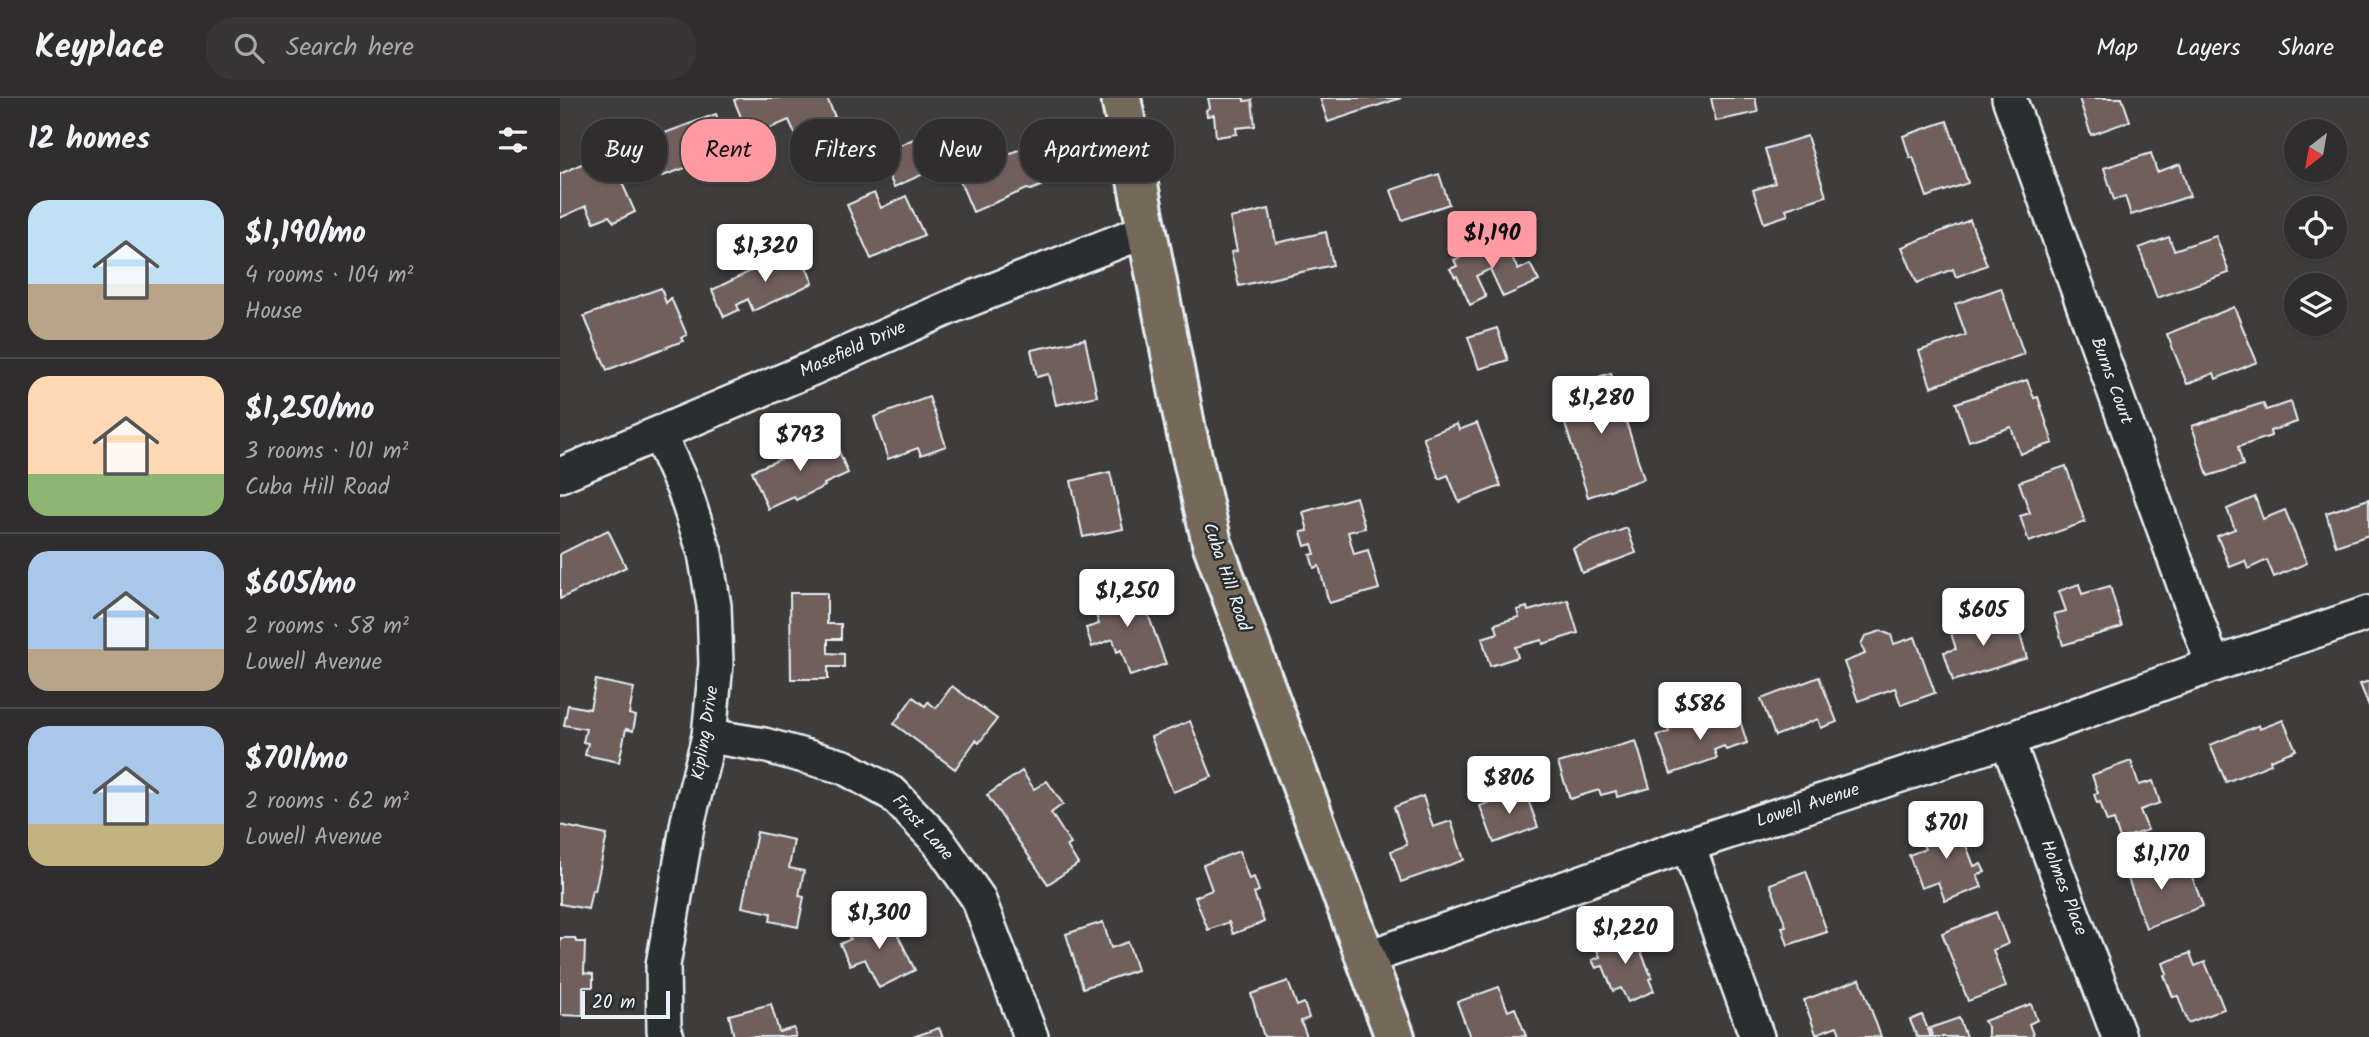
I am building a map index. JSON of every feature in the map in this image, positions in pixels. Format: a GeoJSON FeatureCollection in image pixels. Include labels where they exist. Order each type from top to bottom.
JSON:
{"type":"FeatureCollection","features":[{"type":"Feature","properties":{"kind":"main road","name":"Cuba Hill Road"},"geometry":{"type":"LineString","coordinates":[[1121,98],[1186,430],[1212,543],[1395,1037]]}},
{"type":"Feature","properties":{"kind":"street","name":"Burns Court"},"geometry":{"type":"LineString","coordinates":[[2009,98],[2213,664]]}},
{"type":"Feature","properties":{"kind":"street","name":"Masefield Drive"},"geometry":{"type":"LineString","coordinates":[[560,475],[659,435],[955,305],[1148,230]]}},
{"type":"Feature","properties":{"kind":"street","name":"Kipling Drive"},"geometry":{"type":"LineString","coordinates":[[659,435],[685,492],[705,553],[714,606],[716,664],[709,736],[688,821],[663,965],[664,1030],[667,1037]]}},
{"type":"Feature","properties":{"kind":"street","name":"Lowell Avenue"},"geometry":{"type":"LineString","coordinates":[[1366,958],[1688,845],[2007,740],[2213,664],[2369,613]]}},
{"type":"Feature","properties":{"kind":"street","name":"Frost Lane"},"geometry":{"type":"LineString","coordinates":[[709,736],[764,745],[844,767],[893,794],[939,841],[978,898],[1031,1037]]}},
{"type":"Feature","properties":{"kind":"street","name":"Holmes Place"},"geometry":{"type":"LineString","coordinates":[[2007,740],[2119,1037]]}},
{"type":"Feature","properties":{"kind":"street"},"geometry":{"type":"LineString","coordinates":[[1688,845],[1757,1037]]}},
{"type":"Feature","properties":{"kind":"building"},"geometry":{"type":"Polygon","coordinates":[[[827,98],[835,117],[790,119],[790,122],[789,120],[776,126],[776,119],[742,119],[734,100],[827,98]]]}},
{"type":"Feature","properties":{"kind":"building"},"geometry":{"type":"Polygon","coordinates":[[[1208,98],[1252,100],[1255,126],[1236,128],[1237,134],[1216,137],[1214,115],[1207,116],[1206,110],[1210,108],[1208,98]]]}},
{"type":"Feature","properties":{"kind":"building"},"geometry":{"type":"Polygon","coordinates":[[[1320,98],[1401,98],[1328,122],[1320,98]]]}},
{"type":"Feature","properties":{"kind":"building"},"geometry":{"type":"Polygon","coordinates":[[[1711,98],[1755,98],[1758,112],[1716,121],[1711,98]]]}},
{"type":"Feature","properties":{"kind":"building"},"geometry":{"type":"Polygon","coordinates":[[[2079,98],[2122,98],[2130,121],[2091,135],[2079,98]]]}},
{"type":"Feature","properties":{"kind":"building"},"geometry":{"type":"Polygon","coordinates":[[[716,114],[718,119],[702,119],[716,114]]]}},
{"type":"Feature","properties":{"kind":"building"},"geometry":{"type":"Polygon","coordinates":[[[1947,121],[1968,183],[1927,197],[1903,136],[1947,121]]]}},
{"type":"Feature","properties":{"kind":"building"},"geometry":{"type":"Polygon","coordinates":[[[681,127],[681,169],[667,175],[667,132],[681,127]]]}},
{"type":"Feature","properties":{"kind":"building"},"geometry":{"type":"Polygon","coordinates":[[[1807,136],[1826,196],[1786,209],[1788,215],[1764,223],[1753,190],[1775,183],[1765,149],[1807,136]]]}},
{"type":"Feature","properties":{"kind":"building"},"geometry":{"type":"Polygon","coordinates":[[[914,139],[914,178],[894,187],[892,182],[900,182],[900,145],[914,139]]]}},
{"type":"Feature","properties":{"kind":"building"},"geometry":{"type":"Polygon","coordinates":[[[1020,149],[1020,182],[1050,182],[973,212],[960,182],[1006,182],[1006,155],[1020,149]]]}},
{"type":"Feature","properties":{"kind":"building"},"geometry":{"type":"Polygon","coordinates":[[[2151,153],[2157,172],[2180,164],[2190,196],[2131,215],[2125,196],[2114,200],[2104,168],[2151,153]]]}},
{"type":"Feature","properties":{"kind":"building"},"geometry":{"type":"Polygon","coordinates":[[[581,164],[581,182],[622,182],[635,212],[614,222],[609,216],[594,222],[586,206],[560,218],[560,174],[581,164]]]}},
{"type":"Feature","properties":{"kind":"building"},"geometry":{"type":"Polygon","coordinates":[[[1439,174],[1449,204],[1402,220],[1391,190],[1439,174]]]}},
{"type":"Feature","properties":{"kind":"building"},"geometry":{"type":"Polygon","coordinates":[[[874,193],[881,208],[906,196],[924,235],[871,259],[847,205],[874,193]]]}},
{"type":"Feature","properties":{"kind":"building"},"geometry":{"type":"Polygon","coordinates":[[[1269,209],[1276,243],[1326,232],[1333,265],[1239,286],[1231,252],[1237,251],[1230,218],[1269,209]]]}},
{"type":"Feature","properties":{"kind":"building"},"geometry":{"type":"Polygon","coordinates":[[[1970,220],[1987,265],[1956,277],[1953,269],[1917,283],[1902,247],[1970,220]]]}},
{"type":"Feature","properties":{"kind":"building"},"geometry":{"type":"Polygon","coordinates":[[[2216,236],[2229,273],[2157,298],[2139,248],[2169,237],[2174,250],[2216,236]]]}},
{"type":"Feature","properties":{"kind":"building"},"geometry":{"type":"Polygon","coordinates":[[[1503,237],[1518,270],[1530,264],[1539,281],[1503,297],[1490,269],[1476,276],[1486,297],[1470,305],[1457,276],[1455,277],[1450,269],[1457,266],[1454,260],[1503,237]]]}},
{"type":"Feature","properties":{"kind":"building"},"geometry":{"type":"Polygon","coordinates":[[[798,248],[813,283],[753,311],[748,299],[737,305],[739,310],[724,317],[712,290],[798,248]]]}},
{"type":"Feature","properties":{"kind":"building"},"geometry":{"type":"Polygon","coordinates":[[[661,288],[666,303],[671,298],[687,335],[681,338],[683,341],[607,370],[584,316],[661,288]]]}},
{"type":"Feature","properties":{"kind":"building"},"geometry":{"type":"Polygon","coordinates":[[[2001,288],[2024,354],[1931,387],[1919,351],[1966,335],[1955,304],[2001,288]]]}},
{"type":"Feature","properties":{"kind":"building"},"geometry":{"type":"Polygon","coordinates":[[[2234,307],[2257,362],[2216,379],[2214,373],[2187,384],[2167,334],[2234,307]]]}},
{"type":"Feature","properties":{"kind":"building"},"geometry":{"type":"Polygon","coordinates":[[[1497,328],[1508,360],[1479,369],[1468,337],[1497,328]]]}},
{"type":"Feature","properties":{"kind":"building"},"geometry":{"type":"Polygon","coordinates":[[[1085,339],[1097,396],[1056,405],[1049,374],[1037,377],[1031,350],[1085,339]]]}},
{"type":"Feature","properties":{"kind":"building"},"geometry":{"type":"Polygon","coordinates":[[[1611,373],[1644,479],[1588,497],[1564,421],[1571,419],[1561,389],[1611,373]]]}},
{"type":"Feature","properties":{"kind":"building"},"geometry":{"type":"Polygon","coordinates":[[[2027,380],[2034,398],[2038,397],[2053,443],[2020,454],[2011,427],[1969,441],[1956,403],[2027,380]]]}},
{"type":"Feature","properties":{"kind":"building"},"geometry":{"type":"Polygon","coordinates":[[[929,397],[946,446],[921,455],[918,448],[888,459],[874,417],[929,397]]]}},
{"type":"Feature","properties":{"kind":"building"},"geometry":{"type":"Polygon","coordinates":[[[2291,402],[2297,422],[2270,431],[2271,436],[2238,447],[2243,465],[2208,476],[2192,426],[2263,403],[2266,410],[2291,402]]]}},
{"type":"Feature","properties":{"kind":"building"},"geometry":{"type":"Polygon","coordinates":[[[1477,423],[1501,486],[1459,502],[1448,475],[1439,479],[1423,437],[1457,424],[1459,430],[1477,423]]]}},
{"type":"Feature","properties":{"kind":"building"},"geometry":{"type":"Polygon","coordinates":[[[833,437],[848,473],[796,500],[794,497],[768,509],[752,471],[833,437]]]}},
{"type":"Feature","properties":{"kind":"building"},"geometry":{"type":"Polygon","coordinates":[[[2066,466],[2085,522],[2029,542],[2020,516],[2030,513],[2019,482],[2066,466]]]}},
{"type":"Feature","properties":{"kind":"building"},"geometry":{"type":"Polygon","coordinates":[[[1110,472],[1123,529],[1083,537],[1071,481],[1110,472]]]}},
{"type":"Feature","properties":{"kind":"building"},"geometry":{"type":"Polygon","coordinates":[[[1356,497],[1365,528],[1348,532],[1354,554],[1368,550],[1379,589],[1329,603],[1319,566],[1314,568],[1310,555],[1315,554],[1312,544],[1305,546],[1301,532],[1308,531],[1303,512],[1356,497]]]}},
{"type":"Feature","properties":{"kind":"building"},"geometry":{"type":"Polygon","coordinates":[[[2255,497],[2263,519],[2285,510],[2307,563],[2274,577],[2267,560],[2248,569],[2245,561],[2230,567],[2217,536],[2235,529],[2227,509],[2255,497]]]}},
{"type":"Feature","properties":{"kind":"building"},"geometry":{"type":"Polygon","coordinates":[[[2369,499],[2369,535],[2336,546],[2326,513],[2369,499]]]}},
{"type":"Feature","properties":{"kind":"building"},"geometry":{"type":"Polygon","coordinates":[[[1627,528],[1636,553],[1582,573],[1573,548],[1627,528]]]}},
{"type":"Feature","properties":{"kind":"building"},"geometry":{"type":"Polygon","coordinates":[[[608,530],[626,567],[560,599],[560,554],[608,530]]]}},
{"type":"Feature","properties":{"kind":"building"},"geometry":{"type":"Polygon","coordinates":[[[1137,584],[1166,664],[1130,676],[1121,650],[1117,652],[1113,639],[1092,647],[1086,628],[1099,624],[1091,600],[1137,584]]]}},
{"type":"Feature","properties":{"kind":"building"},"geometry":{"type":"Polygon","coordinates":[[[2079,584],[2082,594],[2110,586],[2122,627],[2063,645],[2054,614],[2066,611],[2059,591],[2079,584]]]}},
{"type":"Feature","properties":{"kind":"building"},"geometry":{"type":"Polygon","coordinates":[[[790,593],[827,593],[827,624],[841,624],[841,639],[828,639],[828,653],[844,654],[844,667],[828,667],[828,679],[791,679],[790,593]]]}},
{"type":"Feature","properties":{"kind":"building"},"geometry":{"type":"Polygon","coordinates":[[[1568,600],[1578,633],[1543,644],[1542,640],[1515,647],[1518,657],[1490,666],[1482,638],[1498,633],[1495,624],[1519,617],[1517,610],[1527,607],[1528,611],[1568,600]]]}},
{"type":"Feature","properties":{"kind":"building"},"geometry":{"type":"Polygon","coordinates":[[[1981,617],[1985,630],[2016,621],[2027,658],[1953,681],[1944,652],[1956,649],[1949,627],[1981,617]]]}},
{"type":"Feature","properties":{"kind":"building"},"geometry":{"type":"Polygon","coordinates":[[[1881,631],[1891,635],[1894,644],[1915,637],[1935,693],[1901,705],[1895,688],[1858,701],[1844,662],[1865,654],[1861,644],[1865,636],[1881,631]]]}},
{"type":"Feature","properties":{"kind":"building"},"geometry":{"type":"Polygon","coordinates":[[[1819,677],[1837,722],[1821,728],[1818,719],[1775,736],[1761,699],[1819,677]]]}},
{"type":"Feature","properties":{"kind":"building"},"geometry":{"type":"Polygon","coordinates":[[[596,680],[634,688],[629,714],[636,716],[633,731],[626,729],[619,762],[585,755],[588,743],[583,742],[586,729],[564,725],[568,705],[590,709],[596,680]]]}},
{"type":"Feature","properties":{"kind":"building"},"geometry":{"type":"Polygon","coordinates":[[[2369,681],[2369,706],[2360,684],[2369,681]]]}},
{"type":"Feature","properties":{"kind":"building"},"geometry":{"type":"Polygon","coordinates":[[[952,686],[997,719],[979,743],[976,740],[955,769],[894,724],[913,697],[925,706],[928,702],[936,708],[952,686]]]}},
{"type":"Feature","properties":{"kind":"building"},"geometry":{"type":"Polygon","coordinates":[[[1738,714],[1747,743],[1726,750],[1724,746],[1714,750],[1717,758],[1671,774],[1657,735],[1703,717],[1706,725],[1738,714]]]}},
{"type":"Feature","properties":{"kind":"building"},"geometry":{"type":"Polygon","coordinates":[[[2283,720],[2296,750],[2270,760],[2271,764],[2226,782],[2210,745],[2259,725],[2260,729],[2283,720]]]}},
{"type":"Feature","properties":{"kind":"building"},"geometry":{"type":"Polygon","coordinates":[[[1190,721],[1212,777],[1173,792],[1151,737],[1190,721]]]}},
{"type":"Feature","properties":{"kind":"building"},"geometry":{"type":"Polygon","coordinates":[[[1636,741],[1650,788],[1617,797],[1616,791],[1601,795],[1599,790],[1570,799],[1558,763],[1636,741]]]}},
{"type":"Feature","properties":{"kind":"building"},"geometry":{"type":"Polygon","coordinates":[[[2131,761],[2139,785],[2153,781],[2160,803],[2140,810],[2148,830],[2120,839],[2114,820],[2107,822],[2100,802],[2097,803],[2094,794],[2098,793],[2092,775],[2131,761]]]}},
{"type":"Feature","properties":{"kind":"building"},"geometry":{"type":"Polygon","coordinates":[[[1022,771],[1034,789],[1047,781],[1063,804],[1051,813],[1071,844],[1067,846],[1078,864],[1048,884],[987,795],[1022,771]]]}},
{"type":"Feature","properties":{"kind":"building"},"geometry":{"type":"Polygon","coordinates":[[[1524,789],[1538,827],[1494,843],[1480,806],[1524,789]]]}},
{"type":"Feature","properties":{"kind":"building"},"geometry":{"type":"Polygon","coordinates":[[[1423,796],[1433,827],[1451,821],[1464,860],[1401,882],[1391,851],[1407,845],[1394,807],[1423,796]]]}},
{"type":"Feature","properties":{"kind":"building"},"geometry":{"type":"Polygon","coordinates":[[[1955,817],[1974,866],[1981,864],[1985,872],[1977,875],[1982,887],[1945,901],[1938,882],[1921,888],[1909,855],[1925,849],[1918,832],[1955,817]]]}},
{"type":"Feature","properties":{"kind":"building"},"geometry":{"type":"Polygon","coordinates":[[[560,825],[607,835],[595,891],[592,890],[588,909],[560,904],[560,825]]]}},
{"type":"Feature","properties":{"kind":"building"},"geometry":{"type":"Polygon","coordinates":[[[757,832],[794,840],[789,868],[804,871],[799,896],[804,897],[798,927],[770,921],[771,913],[742,907],[757,832]]]}},
{"type":"Feature","properties":{"kind":"building"},"geometry":{"type":"Polygon","coordinates":[[[1239,851],[1249,879],[1254,877],[1259,891],[1254,893],[1264,922],[1233,934],[1229,922],[1208,930],[1195,897],[1212,890],[1203,865],[1239,851]]]}},
{"type":"Feature","properties":{"kind":"building"},"geometry":{"type":"Polygon","coordinates":[[[2151,855],[2157,872],[2165,869],[2169,877],[2189,869],[2203,906],[2146,928],[2123,865],[2151,855]]]}},
{"type":"Feature","properties":{"kind":"building"},"geometry":{"type":"Polygon","coordinates":[[[1806,871],[1827,932],[1788,945],[1782,927],[1786,926],[1770,884],[1806,871]]]}},
{"type":"Feature","properties":{"kind":"building"},"geometry":{"type":"Polygon","coordinates":[[[1996,912],[2008,944],[1993,950],[2006,987],[1968,1001],[1942,933],[1996,912]]]}},
{"type":"Feature","properties":{"kind":"building"},"geometry":{"type":"Polygon","coordinates":[[[888,915],[915,970],[879,988],[865,959],[850,965],[840,944],[851,939],[847,935],[888,915]]]}},
{"type":"Feature","properties":{"kind":"building"},"geometry":{"type":"Polygon","coordinates":[[[1103,922],[1111,948],[1128,942],[1137,970],[1083,988],[1066,934],[1103,922]]]}},
{"type":"Feature","properties":{"kind":"building"},"geometry":{"type":"Polygon","coordinates":[[[1632,930],[1652,978],[1649,979],[1654,991],[1628,1002],[1621,988],[1613,991],[1603,966],[1596,968],[1592,960],[1600,957],[1595,945],[1632,930]]]}},
{"type":"Feature","properties":{"kind":"building"},"geometry":{"type":"Polygon","coordinates":[[[560,938],[575,938],[576,942],[585,942],[584,973],[593,974],[593,987],[583,987],[583,1016],[560,1015],[560,938]]]}},
{"type":"Feature","properties":{"kind":"building"},"geometry":{"type":"Polygon","coordinates":[[[2190,953],[2195,966],[2205,962],[2224,1009],[2188,1023],[2178,996],[2173,997],[2164,975],[2167,974],[2163,963],[2190,953]]]}},
{"type":"Feature","properties":{"kind":"building"},"geometry":{"type":"Polygon","coordinates":[[[1860,979],[1881,1037],[1841,1037],[1837,1026],[1816,1034],[1804,1000],[1860,979]]]}},
{"type":"Feature","properties":{"kind":"building"},"geometry":{"type":"Polygon","coordinates":[[[1288,981],[1297,1006],[1304,1003],[1309,1018],[1301,1021],[1307,1037],[1264,1037],[1251,994],[1288,981]]]}},
{"type":"Feature","properties":{"kind":"building"},"geometry":{"type":"Polygon","coordinates":[[[1499,987],[1508,1011],[1515,1008],[1526,1036],[1470,1037],[1457,1002],[1499,987]]]}},
{"type":"Feature","properties":{"kind":"building"},"geometry":{"type":"Polygon","coordinates":[[[771,1004],[779,1032],[794,1028],[796,1037],[734,1037],[729,1015],[771,1004]]]}},
{"type":"Feature","properties":{"kind":"building"},"geometry":{"type":"Polygon","coordinates":[[[2031,1004],[2037,1020],[2029,1024],[2034,1037],[1988,1037],[1988,1027],[1984,1021],[2031,1004]]]}},
{"type":"Feature","properties":{"kind":"building"},"geometry":{"type":"Polygon","coordinates":[[[1922,1015],[1931,1037],[1917,1037],[1910,1020],[1922,1015]]]}},
{"type":"Feature","properties":{"kind":"building"},"geometry":{"type":"Polygon","coordinates":[[[1959,1018],[1966,1037],[1933,1037],[1930,1028],[1959,1018]]]}},
{"type":"Feature","properties":{"kind":"building"},"geometry":{"type":"Polygon","coordinates":[[[939,1028],[943,1037],[913,1037],[939,1028]]]}}]}
